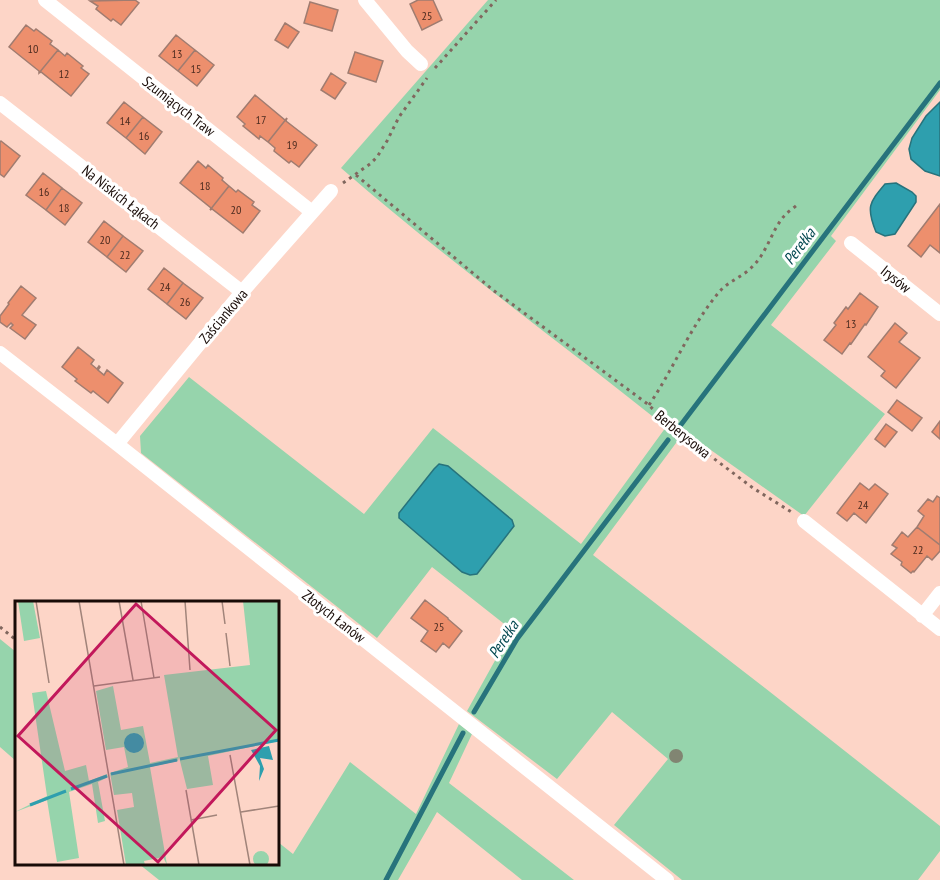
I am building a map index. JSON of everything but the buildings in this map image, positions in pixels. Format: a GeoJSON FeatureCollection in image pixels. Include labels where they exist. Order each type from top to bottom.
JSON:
{"type":"FeatureCollection","features":[{"type":"Feature","properties":{"kind":"street","name":"Szumiących Traw"},"geometry":{"type":"LineString","coordinates":[[45,0],[312,212]]}},
{"type":"Feature","properties":{"kind":"street"},"geometry":{"type":"LineString","coordinates":[[364,0],[407,51],[421,64]]}},
{"type":"Feature","properties":{"kind":"street","name":"Na Niskich Łąkach"},"geometry":{"type":"LineString","coordinates":[[0,103],[242,292]]}},
{"type":"Feature","properties":{"kind":"street","name":"Zaściankowa"},"geometry":{"type":"LineString","coordinates":[[117,444],[242,292],[331,191]]}},
{"type":"Feature","properties":{"kind":"street","name":"Irysów"},"geometry":{"type":"LineString","coordinates":[[851,243],[940,314]]}},
{"type":"Feature","properties":{"kind":"street","name":"Złotych Łanów"},"geometry":{"type":"LineString","coordinates":[[0,353],[667,880]]}},
{"type":"Feature","properties":{"kind":"street"},"geometry":{"type":"LineString","coordinates":[[804,521],[940,629]]}},
{"type":"Feature","properties":{"kind":"street"},"geometry":{"type":"LineString","coordinates":[[922,616],[940,593]]}},
{"type":"Feature","properties":{"kind":"path"},"geometry":{"type":"LineString","coordinates":[[496,0],[432,73],[399,117],[377,157],[356,175],[493,290],[649,405]]}},
{"type":"Feature","properties":{"kind":"path","name":"Berberysowa"},"geometry":{"type":"LineString","coordinates":[[799,203],[784,216],[753,267],[722,289],[700,318],[649,405],[664,421],[735,474],[804,521]]}},
{"type":"Feature","properties":{"kind":"path"},"geometry":{"type":"LineString","coordinates":[[0,627],[15,639]]}},
{"type":"Feature","properties":{"kind":"green space"},"geometry":{"type":"Polygon","coordinates":[[[488,0],[940,0],[940,90],[831,236],[836,241],[771,325],[885,414],[804,516],[670,421],[666,427],[461,267],[341,168],[488,0]]]}},
{"type":"Feature","properties":{"kind":"green space"},"geometry":{"type":"Polygon","coordinates":[[[189,377],[364,514],[433,428],[581,544],[666,427],[679,439],[593,555],[940,826],[940,851],[918,880],[682,880],[614,825],[668,759],[612,712],[557,779],[467,711],[512,630],[432,567],[377,638],[141,453],[140,436],[189,377]]]}},
{"type":"Feature","properties":{"kind":"green space"},"geometry":{"type":"Polygon","coordinates":[[[0,639],[15,651],[15,760],[0,747],[0,639]]]}},
{"type":"Feature","properties":{"kind":"green space"},"geometry":{"type":"Polygon","coordinates":[[[459,724],[472,734],[449,783],[574,880],[522,880],[437,812],[398,880],[159,880],[140,865],[279,865],[279,843],[293,854],[350,762],[416,814],[459,724]]]}},
{"type":"Feature","properties":{"kind":"water"},"geometry":{"type":"Polygon","coordinates":[[[940,102],[940,176],[925,171],[911,159],[909,149],[912,138],[926,116],[940,102]]]}},
{"type":"Feature","properties":{"kind":"water"},"geometry":{"type":"Polygon","coordinates":[[[896,183],[912,192],[916,196],[916,202],[895,234],[885,236],[876,232],[870,211],[872,201],[885,184],[896,183]]]}},
{"type":"Feature","properties":{"kind":"water"},"geometry":{"type":"Polygon","coordinates":[[[439,464],[448,466],[512,520],[514,526],[477,574],[470,575],[462,572],[399,518],[399,513],[439,464]]]}},
{"type":"Feature","properties":{"kind":"waterway","name":"Perełka"},"geometry":{"type":"LineString","coordinates":[[680,426],[940,83]]}},
{"type":"Feature","properties":{"kind":"waterway","name":"Perełka"},"geometry":{"type":"LineString","coordinates":[[474,712],[517,639],[668,440]]}},
{"type":"Feature","properties":{"kind":"waterway","name":"Perełka"},"geometry":{"type":"LineString","coordinates":[[386,880],[463,733]]}}]}
